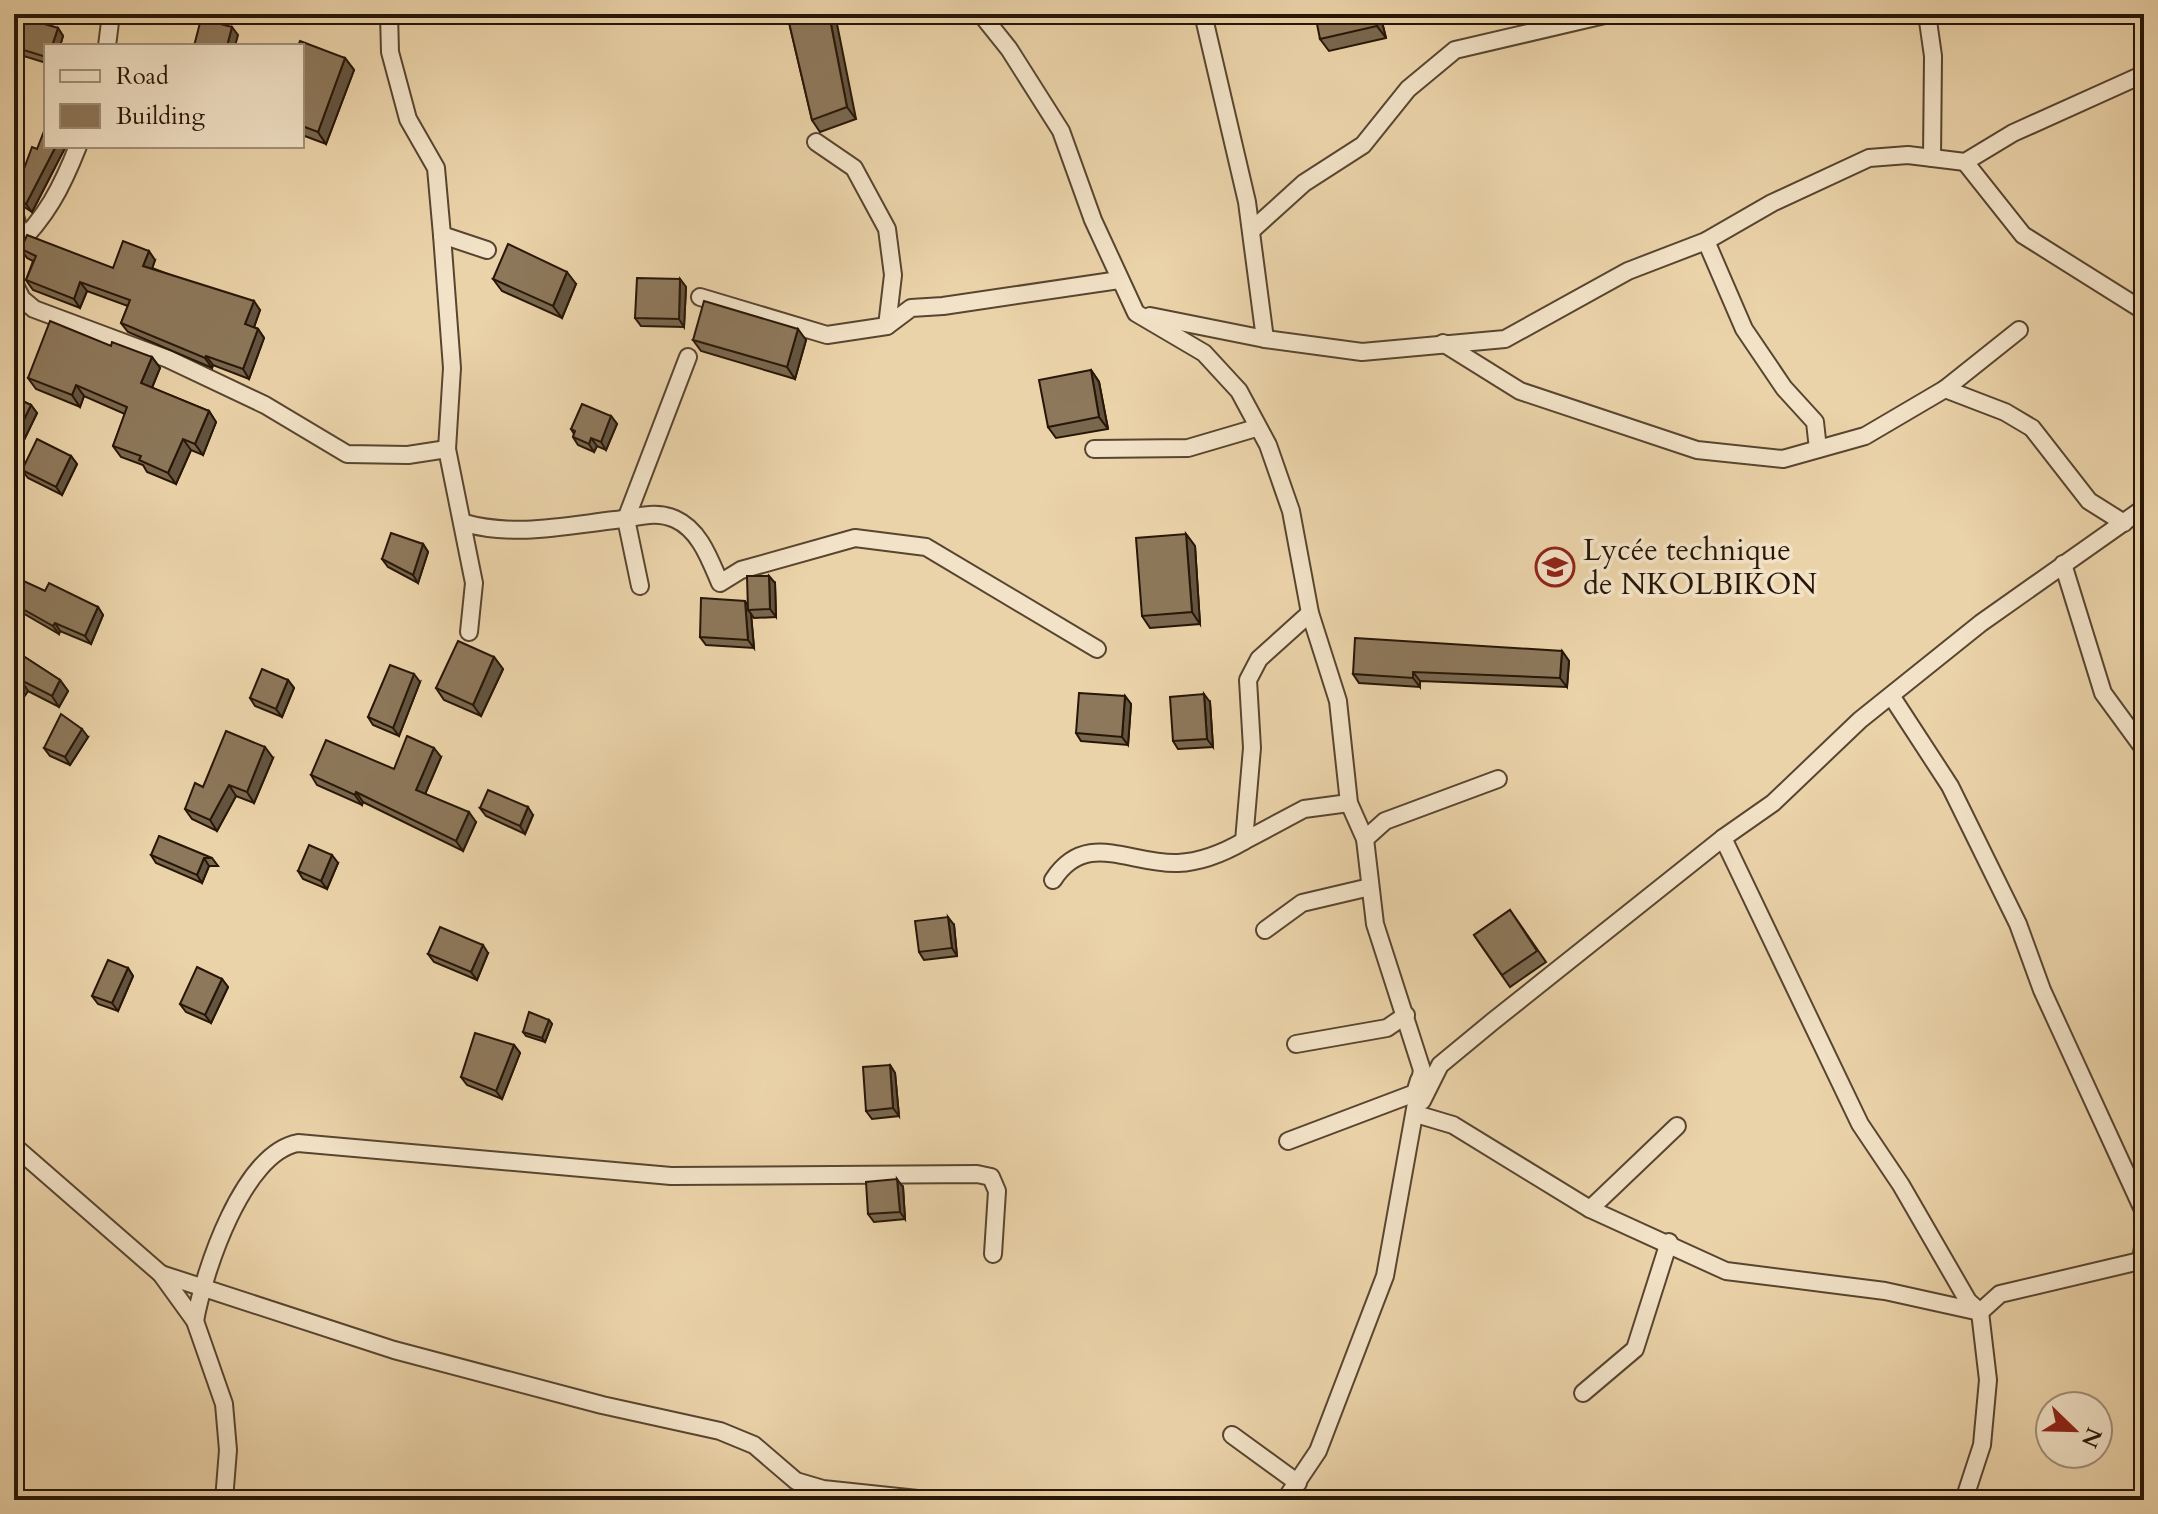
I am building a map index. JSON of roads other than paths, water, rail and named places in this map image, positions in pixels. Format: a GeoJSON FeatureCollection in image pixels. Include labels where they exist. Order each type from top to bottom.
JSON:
{"type":"FeatureCollection","features":[{"type":"Feature","properties":{"kind":"street"},"geometry":{"type":"LineString","coordinates":[[107,44],[111,14]]}},
{"type":"Feature","properties":{"kind":"street"},"geometry":{"type":"LineString","coordinates":[[389,14],[390,52],[408,119],[436,168],[452,368],[447,449],[474,583],[469,632]]}},
{"type":"Feature","properties":{"kind":"street"},"geometry":{"type":"LineString","coordinates":[[981,14],[1009,49],[1061,131],[1119,280],[1136,313],[1204,353],[1239,391],[1256,428],[1268,445],[1291,511],[1310,613],[1338,701],[1349,803],[1365,839],[1375,924],[1422,1070],[1385,1276],[1318,1451],[1285,1500]]}},
{"type":"Feature","properties":{"kind":"street"},"geometry":{"type":"LineString","coordinates":[[1203,14],[1252,230],[1265,339]]}},
{"type":"Feature","properties":{"kind":"street"},"geometry":{"type":"LineString","coordinates":[[1252,230],[1304,183],[1363,145],[1408,89],[1455,50],[1609,14]]}},
{"type":"Feature","properties":{"kind":"street"},"geometry":{"type":"LineString","coordinates":[[1927,14],[1933,56],[1932,158]]}},
{"type":"Feature","properties":{"kind":"street"},"geometry":{"type":"LineString","coordinates":[[1136,313],[1265,339],[1362,352],[1505,339],[1628,271],[1706,241],[1772,203],[1869,158],[1932,158],[1965,162],[2013,133],[2144,74]]}},
{"type":"Feature","properties":{"kind":"street"},"geometry":{"type":"LineString","coordinates":[[816,142],[854,168],[887,229],[893,275],[887,326]]}},
{"type":"Feature","properties":{"kind":"street"},"geometry":{"type":"LineString","coordinates":[[14,248],[38,226],[60,191],[77,148]]}},
{"type":"Feature","properties":{"kind":"street"},"geometry":{"type":"LineString","coordinates":[[1965,162],[2023,235],[2144,311]]}},
{"type":"Feature","properties":{"kind":"street"},"geometry":{"type":"LineString","coordinates":[[14,213],[18,226],[14,241]]}},
{"type":"Feature","properties":{"kind":"street"},"geometry":{"type":"LineString","coordinates":[[442,235],[487,250]]}},
{"type":"Feature","properties":{"kind":"street"},"geometry":{"type":"LineString","coordinates":[[1706,241],[1744,329],[1784,388],[1815,422],[1818,449]]}},
{"type":"Feature","properties":{"kind":"street"},"geometry":{"type":"LineString","coordinates":[[700,297],[827,335],[887,326],[911,308],[1119,280]]}},
{"type":"Feature","properties":{"kind":"street"},"geometry":{"type":"LineString","coordinates":[[14,283],[22,299],[34,309],[168,359],[265,405],[347,454],[408,455],[447,449]]}},
{"type":"Feature","properties":{"kind":"street"},"geometry":{"type":"LineString","coordinates":[[1443,343],[1520,391],[1697,450],[1783,459],[1865,436],[1945,389],[2019,330]]}},
{"type":"Feature","properties":{"kind":"street"},"geometry":{"type":"LineString","coordinates":[[640,586],[626,519],[688,357]]}},
{"type":"Feature","properties":{"kind":"street"},"geometry":{"type":"LineString","coordinates":[[1945,389],[2005,412],[2032,428],[2089,501],[2124,523]]}},
{"type":"Feature","properties":{"kind":"street"},"geometry":{"type":"LineString","coordinates":[[1094,449],[1188,448],[1256,428]]}},
{"type":"Feature","properties":{"kind":"street"},"geometry":{"type":"LineString","coordinates":[[1416,1114],[1440,1065],[1723,838],[1773,803],[1860,720],[1981,623],[2144,508]]}},
{"type":"Feature","properties":{"kind":"street"},"geometry":{"type":"LineString","coordinates":[[464,523],[489,530],[520,531],[626,519],[650,513],[677,520],[702,542],[720,583],[741,570],[855,538],[926,547],[1097,649]]}},
{"type":"Feature","properties":{"kind":"street"},"geometry":{"type":"LineString","coordinates":[[2063,564],[2103,693],[2144,749]]}},
{"type":"Feature","properties":{"kind":"street"},"geometry":{"type":"LineString","coordinates":[[1244,841],[1252,748],[1248,680],[1259,659],[1310,613]]}},
{"type":"Feature","properties":{"kind":"street"},"geometry":{"type":"LineString","coordinates":[[1892,697],[1950,786],[1991,869],[2144,1212]]}},
{"type":"Feature","properties":{"kind":"street"},"geometry":{"type":"LineString","coordinates":[[1365,839],[1385,821],[1498,779]]}},
{"type":"Feature","properties":{"kind":"street"},"geometry":{"type":"LineString","coordinates":[[1053,880],[1065,861],[1086,851],[1179,863],[1224,853],[1304,809],[1349,803]]}},
{"type":"Feature","properties":{"kind":"street"},"geometry":{"type":"LineString","coordinates":[[1723,838],[1860,1124],[1901,1185],[1968,1301],[1980,1312],[1988,1380],[1982,1445],[1964,1500]]}},
{"type":"Feature","properties":{"kind":"street"},"geometry":{"type":"LineString","coordinates":[[1265,930],[1302,903],[1370,887]]}},
{"type":"Feature","properties":{"kind":"street"},"geometry":{"type":"LineString","coordinates":[[1296,1044],[1387,1028],[1406,1015]]}},
{"type":"Feature","properties":{"kind":"street"},"geometry":{"type":"LineString","coordinates":[[1288,1141],[1415,1093],[1422,1070]]}},
{"type":"Feature","properties":{"kind":"street"},"geometry":{"type":"LineString","coordinates":[[1416,1114],[1453,1125],[1590,1209],[1669,1242],[1726,1271],[1885,1291],[1980,1312]]}},
{"type":"Feature","properties":{"kind":"street"},"geometry":{"type":"LineString","coordinates":[[1590,1209],[1677,1126]]}},
{"type":"Feature","properties":{"kind":"street"},"geometry":{"type":"LineString","coordinates":[[195,1321],[201,1287],[230,1216],[256,1171],[273,1152],[298,1143],[671,1176],[977,1174],[991,1177],[997,1191],[993,1254]]}},
{"type":"Feature","properties":{"kind":"street"},"geometry":{"type":"LineString","coordinates":[[14,1146],[161,1274],[195,1321],[224,1404],[228,1450],[224,1500]]}},
{"type":"Feature","properties":{"kind":"street"},"geometry":{"type":"LineString","coordinates":[[1980,1312],[2000,1294],[2142,1260],[2144,1241]]}},
{"type":"Feature","properties":{"kind":"street"},"geometry":{"type":"LineString","coordinates":[[1583,1393],[1635,1349],[1669,1242]]}},
{"type":"Feature","properties":{"kind":"street"},"geometry":{"type":"LineString","coordinates":[[161,1274],[394,1350],[602,1405],[720,1431],[754,1445],[796,1481],[823,1489],[927,1500]]}},
{"type":"Feature","properties":{"kind":"street"},"geometry":{"type":"LineString","coordinates":[[1232,1435],[1298,1483]]}},
{"type":"Feature","properties":{"kind":"place","name":"Lycée technique de NKOLBIKON"},"geometry":{"type":"Point","coordinates":[1555,567]}}]}
